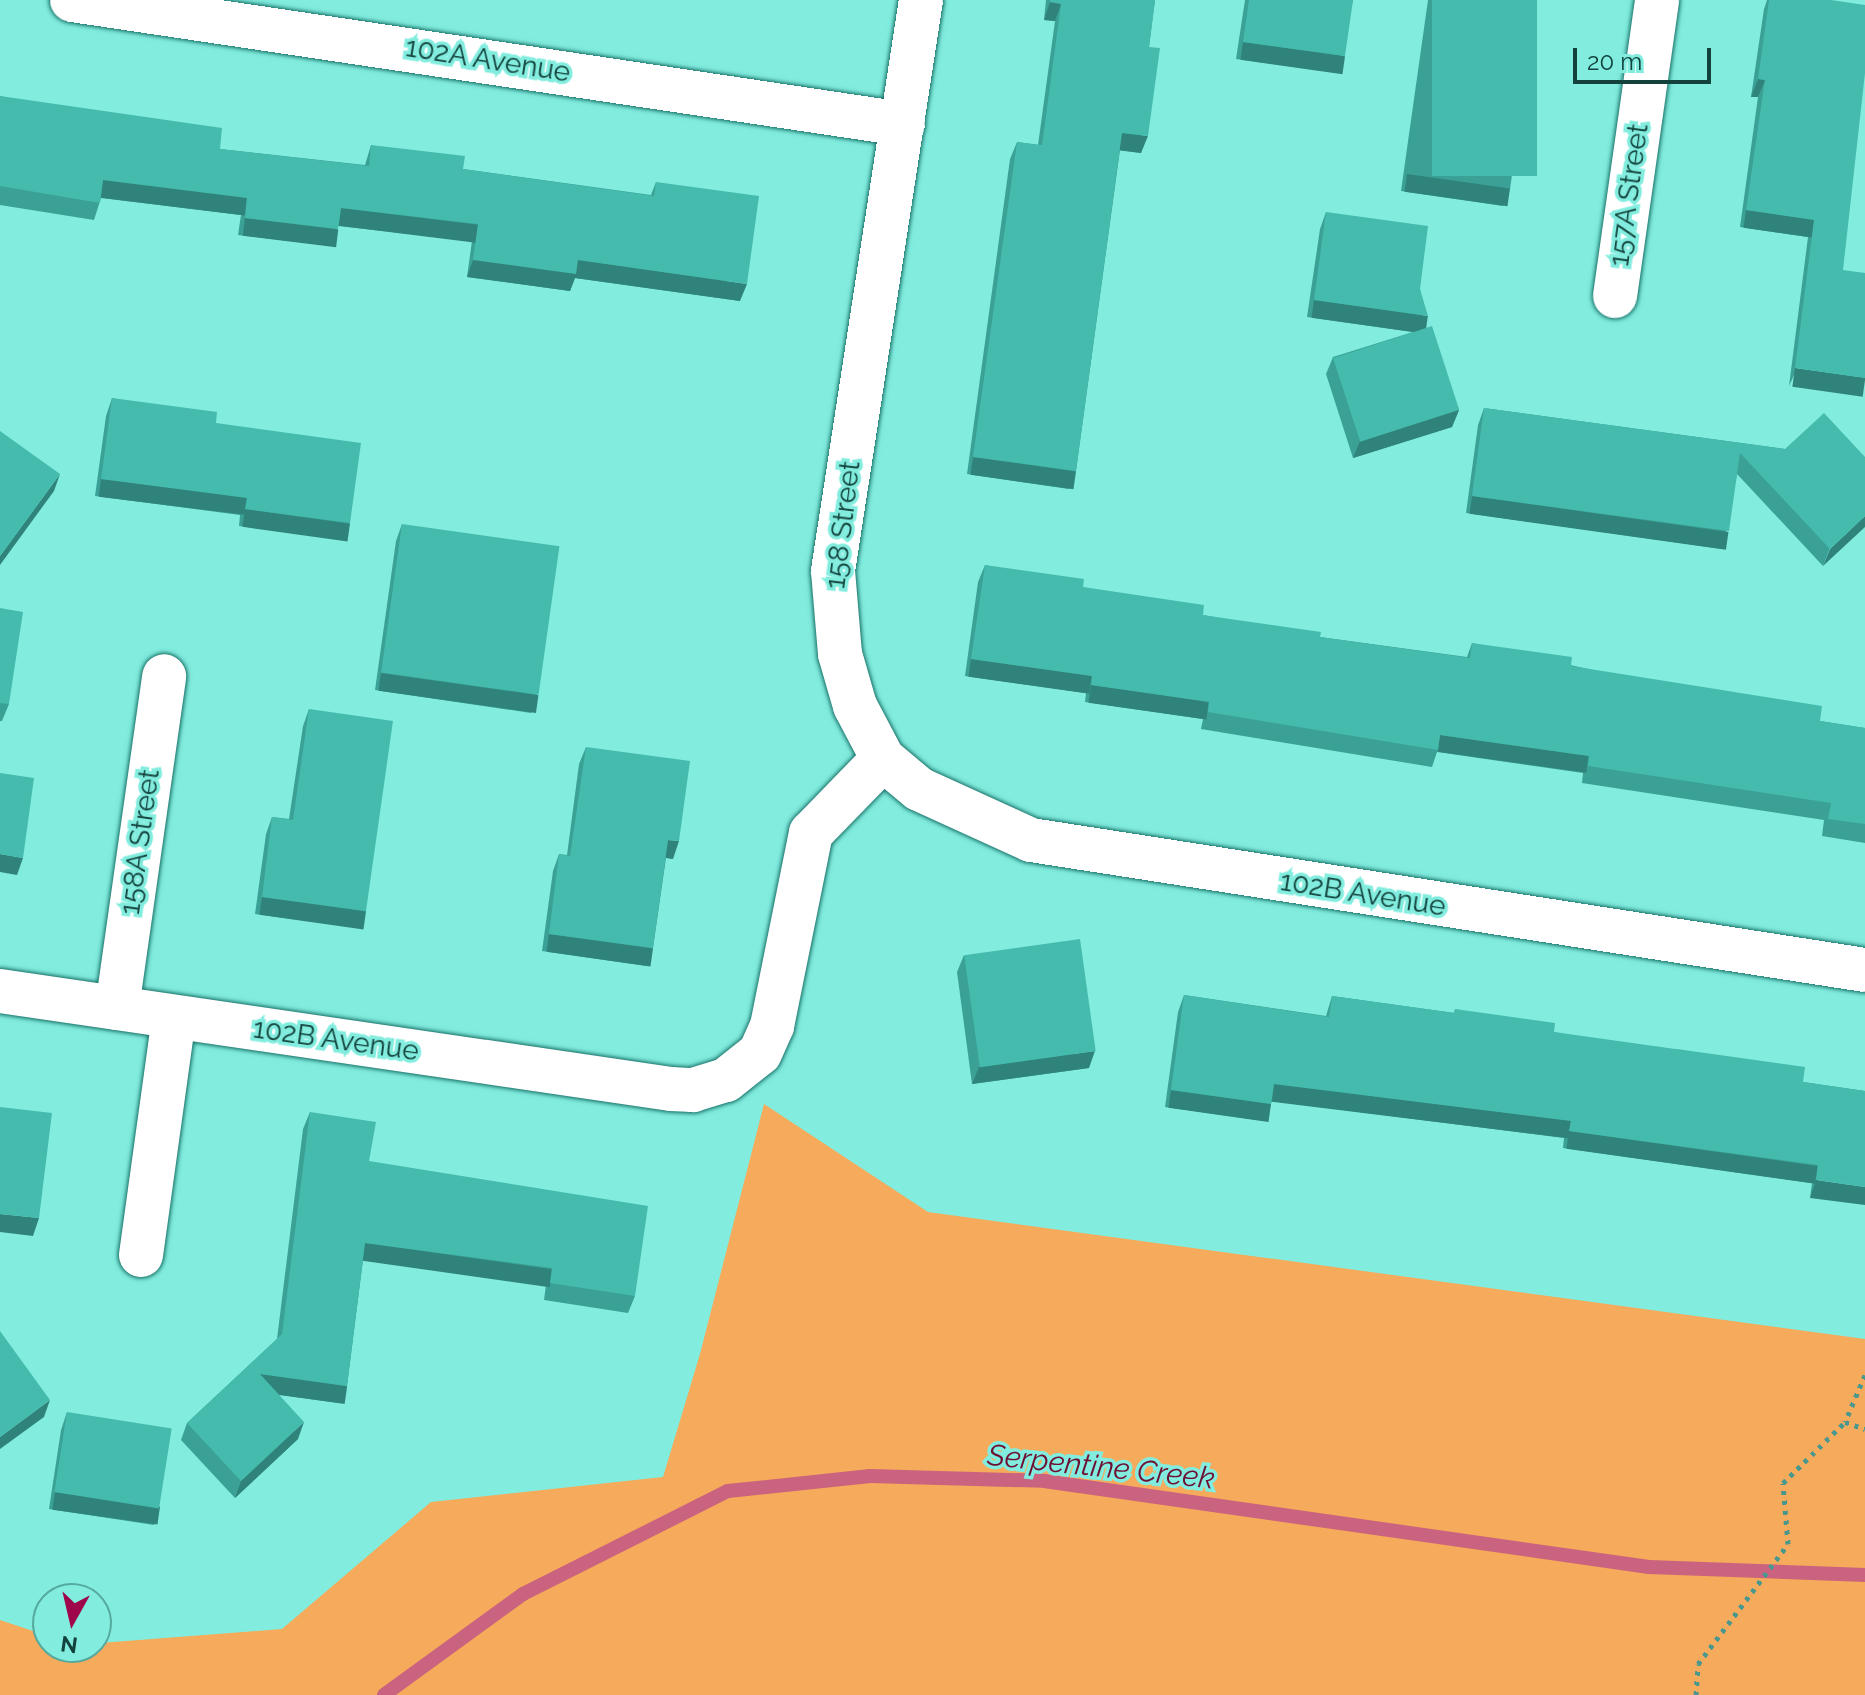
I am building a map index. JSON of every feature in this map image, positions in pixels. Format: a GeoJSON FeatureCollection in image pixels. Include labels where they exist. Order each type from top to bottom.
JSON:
{"type":"FeatureCollection","features":[{"type":"Feature","properties":{"kind":"street","name":"102A Avenue"},"geometry":{"type":"LineString","coordinates":[[72,0],[268,13],[903,124]]}},
{"type":"Feature","properties":{"kind":"street","name":"158 Street"},"geometry":{"type":"LineString","coordinates":[[883,759],[855,706],[840,654],[833,571],[921,0]]}},
{"type":"Feature","properties":{"kind":"street","name":"157A Street"},"geometry":{"type":"LineString","coordinates":[[1615,296],[1657,0]]}},
{"type":"Feature","properties":{"kind":"street","name":"158A Street"},"geometry":{"type":"LineString","coordinates":[[117,1008],[164,676]]}},
{"type":"Feature","properties":{"kind":"street","name":"102B Avenue"},"geometry":{"type":"LineString","coordinates":[[0,991],[693,1090],[726,1080],[767,1043],[811,833],[883,759],[919,789],[1031,840],[1865,970]]}},
{"type":"Feature","properties":{"kind":"street"},"geometry":{"type":"LineString","coordinates":[[141,1255],[174,1017]]}},
{"type":"Feature","properties":{"kind":"path"},"geometry":{"type":"LineString","coordinates":[[1696,1695],[1698,1664],[1788,1544],[1783,1483],[1845,1422],[1865,1375]]}},
{"type":"Feature","properties":{"kind":"path"},"geometry":{"type":"LineString","coordinates":[[1845,1422],[1865,1429]]}},
{"type":"Feature","properties":{"kind":"shaded area"},"geometry":{"type":"Polygon","coordinates":[[[764,1104],[928,1212],[1865,1339],[1865,1695],[0,1695],[0,1620],[32,1631],[32,1663],[112,1663],[112,1642],[282,1629],[431,1502],[663,1477],[700,1354],[764,1104]]]}},
{"type":"Feature","properties":{"kind":"building"},"geometry":{"type":"Polygon","coordinates":[[[1050,0],[1155,0],[1149,47],[1160,48],[1148,136],[1122,133],[1076,471],[973,457],[1017,142],[1042,145],[1061,4],[1050,0]]]}},
{"type":"Feature","properties":{"kind":"building"},"geometry":{"type":"Polygon","coordinates":[[[1249,0],[1353,0],[1345,56],[1243,42],[1249,0]]]}},
{"type":"Feature","properties":{"kind":"building"},"geometry":{"type":"Polygon","coordinates":[[[1432,0],[1537,0],[1537,176],[1432,176],[1432,0]]]}},
{"type":"Feature","properties":{"kind":"building"},"geometry":{"type":"Polygon","coordinates":[[[1769,0],[1831,0],[1865,5],[1865,73],[1843,270],[1865,273],[1865,378],[1795,368],[1814,220],[1746,210],[1765,80],[1758,79],[1769,0]]]}},
{"type":"Feature","properties":{"kind":"building"},"geometry":{"type":"Polygon","coordinates":[[[0,96],[222,128],[220,149],[369,166],[371,145],[465,156],[463,169],[654,196],[656,182],[759,196],[747,284],[578,260],[576,274],[473,260],[478,224],[341,208],[338,229],[245,218],[247,198],[103,180],[100,203],[0,186],[0,96]]]}},
{"type":"Feature","properties":{"kind":"building"},"geometry":{"type":"Polygon","coordinates":[[[1326,212],[1428,226],[1420,289],[1428,316],[1314,300],[1326,212]]]}},
{"type":"Feature","properties":{"kind":"building"},"geometry":{"type":"Polygon","coordinates":[[[1432,326],[1459,410],[1360,442],[1333,358],[1432,326]]]}},
{"type":"Feature","properties":{"kind":"building"},"geometry":{"type":"Polygon","coordinates":[[[112,398],[217,412],[216,423],[361,443],[350,523],[245,509],[247,498],[101,479],[112,398]]]}},
{"type":"Feature","properties":{"kind":"building"},"geometry":{"type":"Polygon","coordinates":[[[1484,408],[1785,449],[1824,413],[1865,457],[1865,516],[1830,549],[1740,453],[1729,531],[1472,496],[1484,408]]]}},
{"type":"Feature","properties":{"kind":"building"},"geometry":{"type":"Polygon","coordinates":[[[0,431],[60,474],[0,556],[0,431]]]}},
{"type":"Feature","properties":{"kind":"building"},"geometry":{"type":"Polygon","coordinates":[[[402,524],[559,546],[539,695],[381,673],[402,524]]]}},
{"type":"Feature","properties":{"kind":"building"},"geometry":{"type":"Polygon","coordinates":[[[985,565],[1084,579],[1083,587],[1204,605],[1203,615],[1321,632],[1320,637],[1470,658],[1472,643],[1572,657],[1571,666],[1822,706],[1820,721],[1865,728],[1865,824],[1828,819],[1831,803],[1588,766],[1589,756],[1440,735],[1438,750],[1208,712],[1209,702],[1091,685],[1092,676],[971,659],[985,565]]]}},
{"type":"Feature","properties":{"kind":"building"},"geometry":{"type":"Polygon","coordinates":[[[0,608],[23,612],[9,704],[0,703],[0,608]]]}},
{"type":"Feature","properties":{"kind":"building"},"geometry":{"type":"Polygon","coordinates":[[[309,709],[393,721],[366,911],[262,897],[272,817],[293,820],[309,709]]]}},
{"type":"Feature","properties":{"kind":"building"},"geometry":{"type":"Polygon","coordinates":[[[586,747],[690,761],[679,841],[668,840],[653,948],[549,934],[559,854],[570,856],[586,747]]]}},
{"type":"Feature","properties":{"kind":"building"},"geometry":{"type":"Polygon","coordinates":[[[0,773],[34,778],[23,858],[0,854],[0,773]]]}},
{"type":"Feature","properties":{"kind":"building"},"geometry":{"type":"Polygon","coordinates":[[[1080,939],[1096,1051],[980,1067],[964,955],[1080,939]]]}},
{"type":"Feature","properties":{"kind":"building"},"geometry":{"type":"Polygon","coordinates":[[[1184,995],[1329,1017],[1332,996],[1455,1013],[1455,1009],[1555,1023],[1554,1032],[1805,1067],[1803,1082],[1865,1091],[1865,1187],[1816,1180],[1818,1165],[1569,1131],[1571,1121],[1274,1084],[1271,1104],[1171,1090],[1184,995]]]}},
{"type":"Feature","properties":{"kind":"building"},"geometry":{"type":"Polygon","coordinates":[[[0,1107],[52,1113],[39,1218],[0,1214],[0,1107]]]}},
{"type":"Feature","properties":{"kind":"building"},"geometry":{"type":"Polygon","coordinates":[[[310,1112],[376,1122],[369,1161],[648,1206],[635,1296],[550,1283],[552,1268],[365,1243],[347,1386],[260,1374],[304,1422],[241,1481],[187,1423],[282,1334],[310,1112]]]}},
{"type":"Feature","properties":{"kind":"building"},"geometry":{"type":"Polygon","coordinates":[[[0,1331],[50,1400],[0,1437],[0,1331]]]}},
{"type":"Feature","properties":{"kind":"building"},"geometry":{"type":"Polygon","coordinates":[[[67,1412],[172,1429],[159,1509],[54,1492],[67,1412]]]}},
{"type":"Feature","properties":{"kind":"waterway","name":"Serpentine Creek"},"geometry":{"type":"LineString","coordinates":[[384,1695],[523,1594],[728,1491],[870,1476],[1044,1481],[1649,1567],[1865,1575]]}}]}
